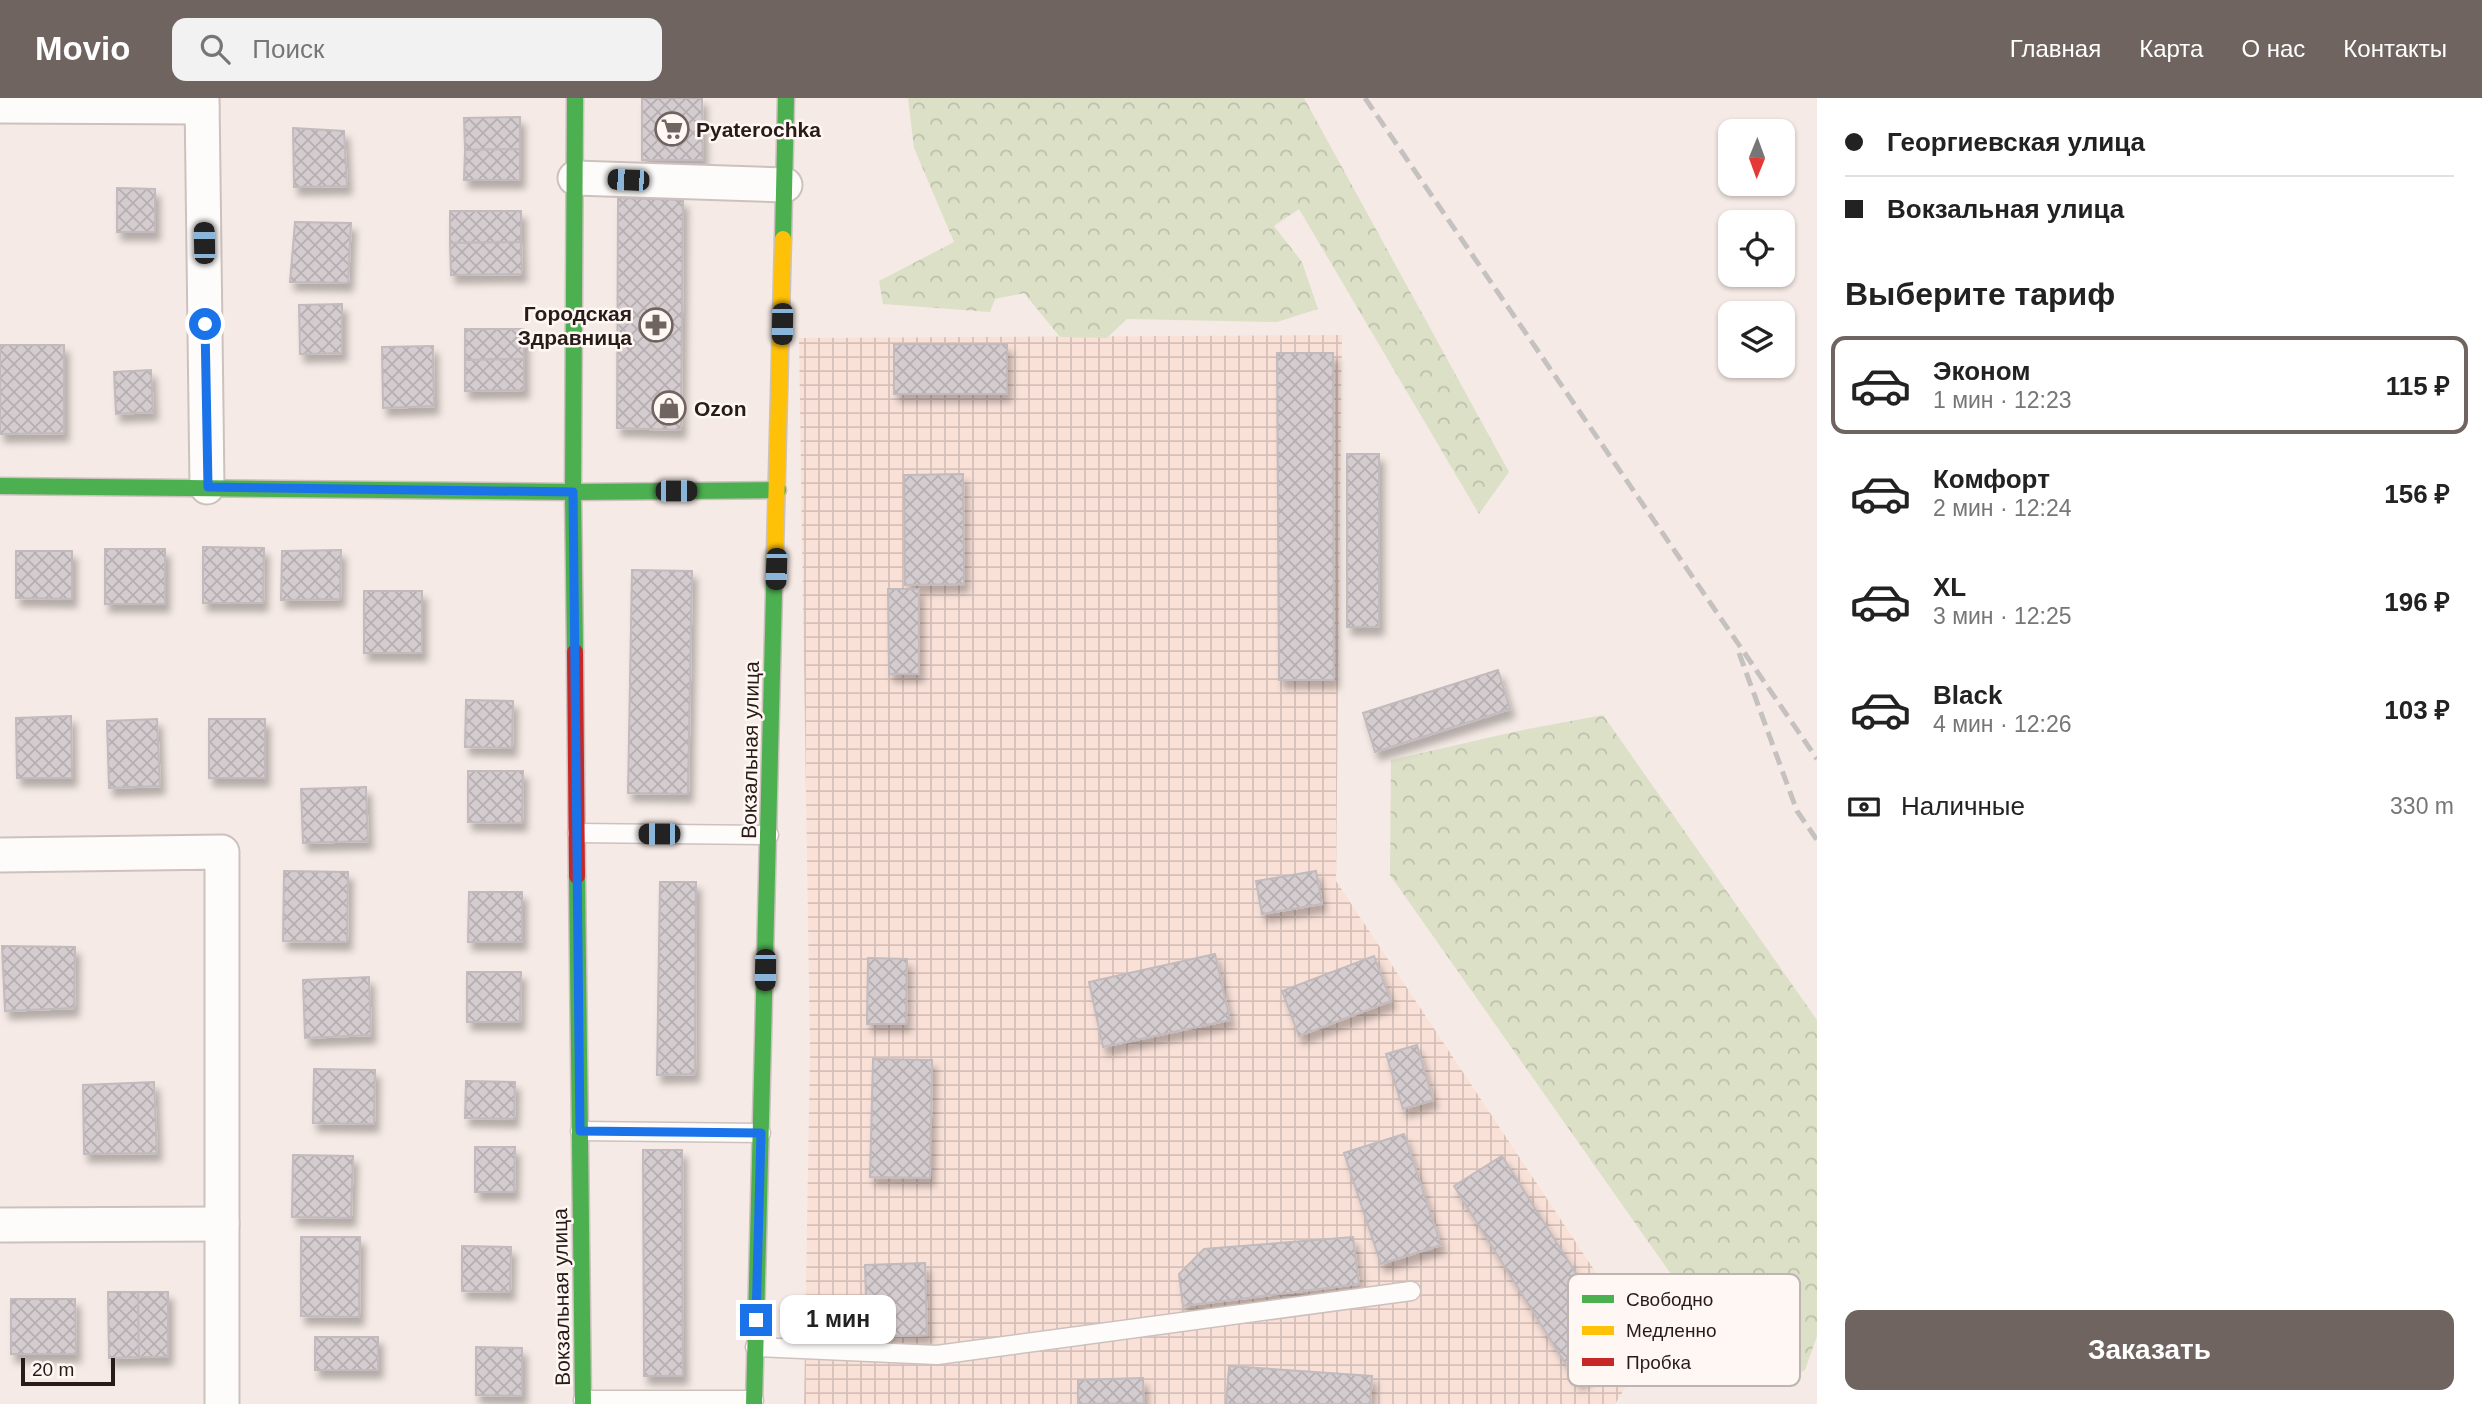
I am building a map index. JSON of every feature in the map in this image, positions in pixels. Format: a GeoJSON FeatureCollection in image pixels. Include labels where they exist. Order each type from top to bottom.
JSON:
{"type":"FeatureCollection","features":[{"type":"Feature","properties":{"kind":"street","name":"Вокзальная улица"},"geometry":{"type":"LineString","coordinates":[[575,98],[573,492],[583,1402]]}},
{"type":"Feature","properties":{"kind":"street","name":"Вокзальная улица"},"geometry":{"type":"LineString","coordinates":[[754,1402],[786,98]]}},
{"type":"Feature","properties":{"kind":"street"},"geometry":{"type":"LineString","coordinates":[[0,106],[202,103],[208,487]]}},
{"type":"Feature","properties":{"kind":"street"},"geometry":{"type":"LineString","coordinates":[[575,178],[785,185]]}},
{"type":"Feature","properties":{"kind":"street"},"geometry":{"type":"LineString","coordinates":[[0,486],[573,492],[778,490]]}},
{"type":"Feature","properties":{"kind":"street"},"geometry":{"type":"LineString","coordinates":[[0,855],[222,852],[222,1404]]}},
{"type":"Feature","properties":{"kind":"street"},"geometry":{"type":"LineString","coordinates":[[0,1225],[222,1224]]}},
{"type":"Feature","properties":{"kind":"lane"},"geometry":{"type":"LineString","coordinates":[[577,833],[769,835]]}},
{"type":"Feature","properties":{"kind":"lane"},"geometry":{"type":"LineString","coordinates":[[580,1131],[761,1133]]}},
{"type":"Feature","properties":{"kind":"lane"},"geometry":{"type":"LineString","coordinates":[[755,1347],[937,1355],[1411,1291]]}},
{"type":"Feature","properties":{"kind":"lane"},"geometry":{"type":"LineString","coordinates":[[583,1402],[754,1402]]}},
{"type":"Feature","properties":{"kind":"shaded area"},"geometry":{"type":"Polygon","coordinates":[[[1342,335],[1336,881],[1597,1274],[1568,1274],[1568,1386],[1626,1386],[1615,1404],[804,1404],[810,1052],[799,338],[1342,335]]]}},
{"type":"Feature","properties":{"kind":"green space"},"geometry":{"type":"Polygon","coordinates":[[[908,98],[1304,98],[1509,472],[1479,514],[1299,209],[1274,226],[1302,262],[1318,309],[1277,322],[1127,319],[1107,338],[1060,337],[1024,293],[995,299],[990,312],[883,304],[879,281],[954,242],[914,148],[908,98]]]}},
{"type":"Feature","properties":{"kind":"green space"},"geometry":{"type":"Polygon","coordinates":[[[1603,715],[1817,1020],[1817,1336],[1805,1370],[1800,1373],[1800,1274],[1671,1274],[1390,875],[1391,760],[1603,715]]]}},
{"type":"Feature","properties":{"kind":"building","name":"Pyaterochka"},"geometry":{"type":"Polygon","coordinates":[[[642,98],[702,98],[703,160],[642,160],[642,98]]]}},
{"type":"Feature","properties":{"kind":"building"},"geometry":{"type":"Polygon","coordinates":[[[520,117],[520,149],[465,150],[464,118],[520,117]]]}},
{"type":"Feature","properties":{"kind":"building"},"geometry":{"type":"Polygon","coordinates":[[[293,128],[344,131],[347,186],[294,187],[293,128]]]}},
{"type":"Feature","properties":{"kind":"building"},"geometry":{"type":"Polygon","coordinates":[[[520,149],[520,180],[464,180],[465,150],[520,149]]]}},
{"type":"Feature","properties":{"kind":"building"},"geometry":{"type":"Polygon","coordinates":[[[117,188],[155,189],[155,232],[117,232],[117,188]]]}},
{"type":"Feature","properties":{"kind":"building"},"geometry":{"type":"Polygon","coordinates":[[[618,198],[683,200],[681,430],[617,428],[618,198]]]}},
{"type":"Feature","properties":{"kind":"building"},"geometry":{"type":"Polygon","coordinates":[[[450,211],[521,211],[521,242],[450,243],[450,211]]]}},
{"type":"Feature","properties":{"kind":"building"},"geometry":{"type":"Polygon","coordinates":[[[295,222],[351,223],[348,283],[290,282],[295,222]]]}},
{"type":"Feature","properties":{"kind":"building"},"geometry":{"type":"Polygon","coordinates":[[[521,242],[522,274],[451,275],[450,243],[521,242]]]}},
{"type":"Feature","properties":{"kind":"building"},"geometry":{"type":"Polygon","coordinates":[[[342,304],[342,353],[300,354],[299,305],[342,304]]]}},
{"type":"Feature","properties":{"kind":"building"},"geometry":{"type":"Polygon","coordinates":[[[465,329],[524,329],[524,359],[465,360],[465,329]]]}},
{"type":"Feature","properties":{"kind":"building"},"geometry":{"type":"Polygon","coordinates":[[[894,344],[1007,344],[1007,394],[894,394],[894,344]]]}},
{"type":"Feature","properties":{"kind":"building"},"geometry":{"type":"Polygon","coordinates":[[[0,345],[64,345],[64,433],[0,434],[0,345]]]}},
{"type":"Feature","properties":{"kind":"building"},"geometry":{"type":"Polygon","coordinates":[[[433,346],[434,406],[383,408],[382,347],[433,346]]]}},
{"type":"Feature","properties":{"kind":"building"},"geometry":{"type":"Polygon","coordinates":[[[1277,353],[1333,353],[1334,680],[1279,680],[1277,353]]]}},
{"type":"Feature","properties":{"kind":"building"},"geometry":{"type":"Polygon","coordinates":[[[524,359],[524,390],[465,391],[465,360],[524,359]]]}},
{"type":"Feature","properties":{"kind":"building"},"geometry":{"type":"Polygon","coordinates":[[[151,370],[153,412],[116,414],[114,372],[151,370]]]}},
{"type":"Feature","properties":{"kind":"building"},"geometry":{"type":"Polygon","coordinates":[[[1347,454],[1379,454],[1379,627],[1347,627],[1347,454]]]}},
{"type":"Feature","properties":{"kind":"building"},"geometry":{"type":"Polygon","coordinates":[[[963,474],[964,584],[905,585],[904,475],[963,474]]]}},
{"type":"Feature","properties":{"kind":"building"},"geometry":{"type":"Polygon","coordinates":[[[203,547],[264,548],[263,603],[203,603],[203,547]]]}},
{"type":"Feature","properties":{"kind":"building"},"geometry":{"type":"Polygon","coordinates":[[[105,549],[165,549],[165,604],[105,604],[105,549]]]}},
{"type":"Feature","properties":{"kind":"building"},"geometry":{"type":"Polygon","coordinates":[[[341,550],[340,599],[281,600],[282,551],[341,550]]]}},
{"type":"Feature","properties":{"kind":"building"},"geometry":{"type":"Polygon","coordinates":[[[16,551],[72,551],[72,599],[16,598],[16,551]]]}},
{"type":"Feature","properties":{"kind":"building"},"geometry":{"type":"Polygon","coordinates":[[[632,570],[692,571],[688,794],[628,793],[632,570]]]}},
{"type":"Feature","properties":{"kind":"building"},"geometry":{"type":"Polygon","coordinates":[[[888,589],[919,589],[919,674],[889,674],[888,589]]]}},
{"type":"Feature","properties":{"kind":"building"},"geometry":{"type":"Polygon","coordinates":[[[364,591],[422,591],[422,653],[364,653],[364,591]]]}},
{"type":"Feature","properties":{"kind":"building"},"geometry":{"type":"Polygon","coordinates":[[[1498,670],[1510,709],[1375,752],[1363,713],[1498,670]]]}},
{"type":"Feature","properties":{"kind":"building"},"geometry":{"type":"Polygon","coordinates":[[[466,700],[513,701],[512,748],[465,747],[466,700]]]}},
{"type":"Feature","properties":{"kind":"building"},"geometry":{"type":"Polygon","coordinates":[[[71,716],[72,778],[17,778],[16,718],[71,716]]]}},
{"type":"Feature","properties":{"kind":"building"},"geometry":{"type":"Polygon","coordinates":[[[157,719],[160,786],[109,788],[107,721],[157,719]]]}},
{"type":"Feature","properties":{"kind":"building"},"geometry":{"type":"Polygon","coordinates":[[[209,719],[265,719],[265,778],[209,778],[209,719]]]}},
{"type":"Feature","properties":{"kind":"building"},"geometry":{"type":"Polygon","coordinates":[[[468,771],[523,771],[522,823],[468,822],[468,771]]]}},
{"type":"Feature","properties":{"kind":"building"},"geometry":{"type":"Polygon","coordinates":[[[366,787],[368,841],[303,843],[301,789],[366,787]]]}},
{"type":"Feature","properties":{"kind":"building"},"geometry":{"type":"Polygon","coordinates":[[[284,871],[348,872],[347,942],[283,941],[284,871]]]}},
{"type":"Feature","properties":{"kind":"building"},"geometry":{"type":"Polygon","coordinates":[[[1316,871],[1322,904],[1262,914],[1256,881],[1316,871]]]}},
{"type":"Feature","properties":{"kind":"building"},"geometry":{"type":"Polygon","coordinates":[[[660,882],[696,882],[695,1074],[657,1075],[660,882]]]}},
{"type":"Feature","properties":{"kind":"building"},"geometry":{"type":"Polygon","coordinates":[[[469,892],[522,892],[522,942],[468,942],[469,892]]]}},
{"type":"Feature","properties":{"kind":"building"},"geometry":{"type":"Polygon","coordinates":[[[2,946],[75,947],[74,1008],[5,1011],[2,946]]]}},
{"type":"Feature","properties":{"kind":"building"},"geometry":{"type":"Polygon","coordinates":[[[1215,954],[1230,1020],[1103,1047],[1089,982],[1215,954]]]}},
{"type":"Feature","properties":{"kind":"building"},"geometry":{"type":"Polygon","coordinates":[[[1374,956],[1391,1001],[1299,1036],[1282,991],[1374,956]]]}},
{"type":"Feature","properties":{"kind":"building"},"geometry":{"type":"Polygon","coordinates":[[[868,958],[907,959],[906,1024],[867,1024],[868,958]]]}},
{"type":"Feature","properties":{"kind":"building"},"geometry":{"type":"Polygon","coordinates":[[[467,972],[521,972],[520,1022],[467,1022],[467,972]]]}},
{"type":"Feature","properties":{"kind":"building"},"geometry":{"type":"Polygon","coordinates":[[[369,977],[371,1035],[305,1038],[303,980],[369,977]]]}},
{"type":"Feature","properties":{"kind":"building"},"geometry":{"type":"Polygon","coordinates":[[[1417,1045],[1433,1100],[1403,1109],[1386,1054],[1417,1045]]]}},
{"type":"Feature","properties":{"kind":"building"},"geometry":{"type":"Polygon","coordinates":[[[873,1059],[932,1060],[930,1178],[870,1177],[873,1059]]]}},
{"type":"Feature","properties":{"kind":"building"},"geometry":{"type":"Polygon","coordinates":[[[314,1069],[375,1070],[374,1124],[313,1123],[314,1069]]]}},
{"type":"Feature","properties":{"kind":"building"},"geometry":{"type":"Polygon","coordinates":[[[466,1081],[515,1082],[514,1119],[465,1118],[466,1081]]]}},
{"type":"Feature","properties":{"kind":"building"},"geometry":{"type":"Polygon","coordinates":[[[154,1082],[157,1153],[84,1154],[83,1085],[154,1082]]]}},
{"type":"Feature","properties":{"kind":"building"},"geometry":{"type":"Polygon","coordinates":[[[1404,1134],[1441,1245],[1381,1264],[1344,1153],[1404,1134]]]}},
{"type":"Feature","properties":{"kind":"building"},"geometry":{"type":"Polygon","coordinates":[[[475,1147],[515,1147],[514,1192],[475,1192],[475,1147]]]}},
{"type":"Feature","properties":{"kind":"building"},"geometry":{"type":"Polygon","coordinates":[[[643,1150],[682,1150],[683,1376],[644,1376],[643,1150]]]}},
{"type":"Feature","properties":{"kind":"building"},"geometry":{"type":"Polygon","coordinates":[[[293,1155],[353,1156],[351,1218],[292,1217],[293,1155]]]}},
{"type":"Feature","properties":{"kind":"building"},"geometry":{"type":"Polygon","coordinates":[[[1502,1156],[1576,1274],[1568,1274],[1568,1368],[1454,1186],[1502,1156]]]}},
{"type":"Feature","properties":{"kind":"building"},"geometry":{"type":"Polygon","coordinates":[[[301,1237],[360,1237],[359,1317],[301,1316],[301,1237]]]}},
{"type":"Feature","properties":{"kind":"building"},"geometry":{"type":"Polygon","coordinates":[[[1353,1237],[1359,1284],[1183,1306],[1179,1274],[1204,1249],[1353,1237]]]}},
{"type":"Feature","properties":{"kind":"building"},"geometry":{"type":"Polygon","coordinates":[[[462,1246],[511,1247],[510,1292],[462,1291],[462,1246]]]}},
{"type":"Feature","properties":{"kind":"building"},"geometry":{"type":"Polygon","coordinates":[[[925,1263],[927,1335],[867,1337],[865,1265],[925,1263]]]}},
{"type":"Feature","properties":{"kind":"building"},"geometry":{"type":"Polygon","coordinates":[[[108,1292],[138,1292],[139,1357],[109,1358],[108,1292]]]}},
{"type":"Feature","properties":{"kind":"building"},"geometry":{"type":"Polygon","coordinates":[[[138,1292],[168,1292],[168,1357],[139,1357],[138,1292]]]}},
{"type":"Feature","properties":{"kind":"building"},"geometry":{"type":"Polygon","coordinates":[[[11,1299],[75,1299],[76,1354],[11,1354],[11,1299]]]}},
{"type":"Feature","properties":{"kind":"building"},"geometry":{"type":"Polygon","coordinates":[[[315,1337],[378,1337],[378,1370],[315,1370],[315,1337]]]}},
{"type":"Feature","properties":{"kind":"building"},"geometry":{"type":"Polygon","coordinates":[[[476,1347],[522,1348],[522,1396],[476,1395],[476,1347]]]}},
{"type":"Feature","properties":{"kind":"building"},"geometry":{"type":"Polygon","coordinates":[[[1229,1366],[1372,1376],[1370,1404],[1226,1404],[1229,1366]]]}},
{"type":"Feature","properties":{"kind":"building"},"geometry":{"type":"Polygon","coordinates":[[[1143,1378],[1144,1403],[1078,1404],[1078,1380],[1143,1378]]]}},
{"type":"Feature","properties":{"kind":"railway"},"geometry":{"type":"LineString","coordinates":[[1365,98],[1817,759]]}},
{"type":"Feature","properties":{"kind":"railway"},"geometry":{"type":"LineString","coordinates":[[1739,653],[1797,811],[1817,840]]}},
{"type":"Feature","properties":{"kind":"traffic: fast"},"geometry":{"type":"LineString","coordinates":[[575,98],[575,652]]}},
{"type":"Feature","properties":{"kind":"traffic: fast"},"geometry":{"type":"LineString","coordinates":[[783,239],[786,98]]}},
{"type":"Feature","properties":{"kind":"traffic: fast"},"geometry":{"type":"LineString","coordinates":[[0,486],[573,492],[778,490]]}},
{"type":"Feature","properties":{"kind":"traffic: fast"},"geometry":{"type":"LineString","coordinates":[[754,1404],[775,551]]}},
{"type":"Feature","properties":{"kind":"traffic: fast"},"geometry":{"type":"LineString","coordinates":[[577,876],[583,1404]]}},
{"type":"Feature","properties":{"kind":"traffic: slow"},"geometry":{"type":"LineString","coordinates":[[775,551],[783,239]]}},
{"type":"Feature","properties":{"kind":"traffic: jam"},"geometry":{"type":"LineString","coordinates":[[575,652],[577,876]]}},
{"type":"Feature","properties":{"kind":"place","name":"Pyaterochka"},"geometry":{"type":"Point","coordinates":[672,129]}},
{"type":"Feature","properties":{"kind":"place","name":"Городская Здравница"},"geometry":{"type":"Point","coordinates":[656,325]}},
{"type":"Feature","properties":{"kind":"place","name":"Ozon"},"geometry":{"type":"Point","coordinates":[669,408]}},
{"type":"Feature","properties":{"kind":"route"},"geometry":{"type":"LineString","coordinates":[[205,324],[208,487],[573,492],[580,1131],[761,1133],[756,1320]]}}]}
